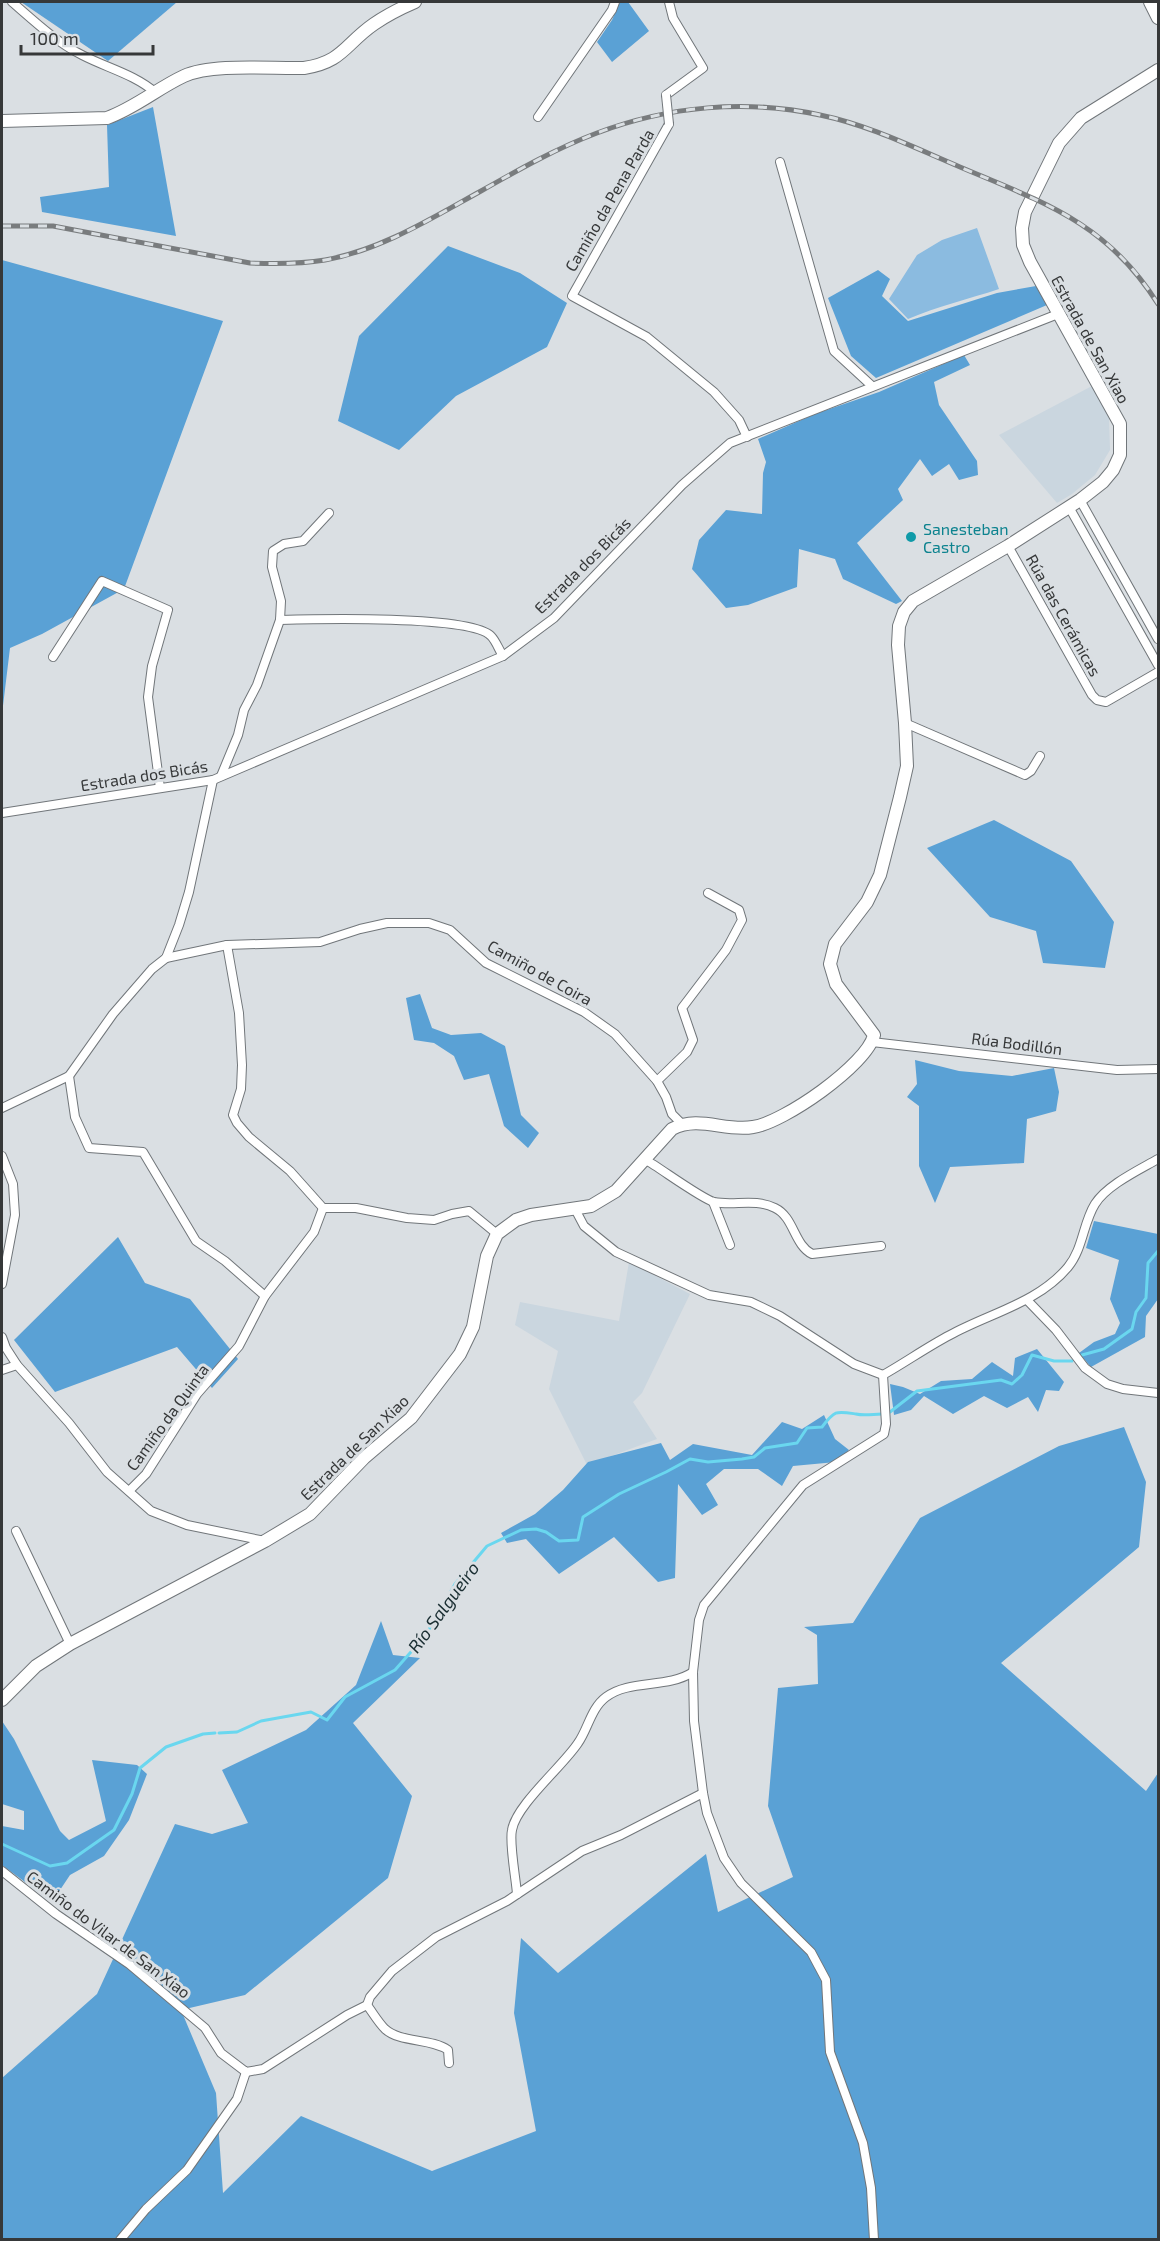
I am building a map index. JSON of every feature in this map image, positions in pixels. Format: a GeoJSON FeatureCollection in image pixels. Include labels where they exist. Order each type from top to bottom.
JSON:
{"type":"FeatureCollection","features":[{"type":"Feature","properties":{"kind":"street"},"geometry":{"type":"LineString","coordinates":[[12,2],[45,31],[80,55],[142,81],[156,93]]}},
{"type":"Feature","properties":{"kind":"street"},"geometry":{"type":"LineString","coordinates":[[2,121],[107,118],[121,113],[185,75],[209,70],[319,66],[347,50],[374,24],[415,2]]}},
{"type":"Feature","properties":{"kind":"street"},"geometry":{"type":"LineString","coordinates":[[538,117],[606,19],[615,2]]}},
{"type":"Feature","properties":{"kind":"street","name":"Camiño da Pena Parda"},"geometry":{"type":"LineString","coordinates":[[669,2],[674,18],[703,68],[666,95],[669,124],[572,296],[647,337],[714,392],[739,420],[747,437]]}},
{"type":"Feature","properties":{"kind":"street"},"geometry":{"type":"LineString","coordinates":[[1150,2],[1158,18]]}},
{"type":"Feature","properties":{"kind":"street","name":"Estrada de San Xiao"},"geometry":{"type":"LineString","coordinates":[[872,1041],[874,1035],[836,984],[830,964],[835,944],[867,902],[880,875],[907,766],[898,645],[899,626],[904,612],[913,601],[1008,546],[1080,500],[1103,482],[1113,470],[1120,455],[1120,424],[1030,262],[1023,245],[1022,228],[1025,212],[1059,143],[1081,118],[1158,70]]}},
{"type":"Feature","properties":{"kind":"street"},"geometry":{"type":"LineString","coordinates":[[780,162],[834,351],[872,386]]}},
{"type":"Feature","properties":{"kind":"street","name":"Estrada dos Bicás"},"geometry":{"type":"LineString","coordinates":[[2,813],[217,778],[503,656],[554,618],[682,484],[730,443],[1058,314]]}},
{"type":"Feature","properties":{"kind":"street"},"geometry":{"type":"LineString","coordinates":[[1080,500],[1158,639]]}},
{"type":"Feature","properties":{"kind":"street"},"geometry":{"type":"LineString","coordinates":[[1068,507],[1158,665]]}},
{"type":"Feature","properties":{"kind":"street"},"geometry":{"type":"LineString","coordinates":[[2,1108],[69,1076],[113,1014],[152,969],[166,958],[189,892],[217,778],[238,735],[244,710],[257,685],[280,620],[281,601],[272,567],[273,551],[284,544],[303,541],[329,513]]}},
{"type":"Feature","properties":{"kind":"street","name":"Rúa das Cerámicas"},"geometry":{"type":"LineString","coordinates":[[1008,546],[1092,695],[1097,700],[1106,702],[1158,672]]}},
{"type":"Feature","properties":{"kind":"street"},"geometry":{"type":"LineString","coordinates":[[53,657],[102,581],[168,609],[152,666],[148,697],[160,788]]}},
{"type":"Feature","properties":{"kind":"street"},"geometry":{"type":"LineString","coordinates":[[280,620],[386,619],[475,627],[491,635],[503,656]]}},
{"type":"Feature","properties":{"kind":"street"},"geometry":{"type":"LineString","coordinates":[[905,723],[1025,775],[1031,771],[1040,756]]}},
{"type":"Feature","properties":{"kind":"street"},"geometry":{"type":"LineString","coordinates":[[657,1081],[687,1052],[693,1040],[682,1008],[726,950],[741,920],[739,910],[708,893]]}},
{"type":"Feature","properties":{"kind":"street","name":"Camiño de Coira"},"geometry":{"type":"LineString","coordinates":[[166,958],[227,945],[320,942],[387,923],[429,923],[450,930],[486,963],[591,1017],[615,1034],[657,1081],[672,1114],[682,1124]]}},
{"type":"Feature","properties":{"kind":"street"},"geometry":{"type":"LineString","coordinates":[[227,945],[239,1013],[242,1065],[241,1089],[233,1115],[249,1137],[290,1171],[323,1208],[356,1208],[407,1218],[434,1220],[469,1211],[497,1234],[516,1220],[531,1215],[591,1206],[616,1191],[672,1129],[682,1124],[694,1122],[750,1128],[770,1124],[784,1117],[849,1069],[862,1057],[872,1041]]}},
{"type":"Feature","properties":{"kind":"street","name":"Rúa Bodillón"},"geometry":{"type":"LineString","coordinates":[[872,1041],[1117,1070],[1158,1069]]}},
{"type":"Feature","properties":{"kind":"street"},"geometry":{"type":"LineString","coordinates":[[69,1076],[75,1117],[88,1148],[143,1152],[196,1241],[225,1261],[265,1296]]}},
{"type":"Feature","properties":{"kind":"street"},"geometry":{"type":"LineString","coordinates":[[2,1156],[13,1184],[15,1215],[2,1284]]}},
{"type":"Feature","properties":{"kind":"street"},"geometry":{"type":"LineString","coordinates":[[883,1375],[951,1334],[1027,1300],[1069,1266],[1076,1254],[1095,1204],[1104,1193],[1158,1159]]}},
{"type":"Feature","properties":{"kind":"street"},"geometry":{"type":"LineString","coordinates":[[646,1160],[713,1202],[761,1203],[777,1209],[789,1222],[805,1250],[812,1254],[881,1246]]}},
{"type":"Feature","properties":{"kind":"street"},"geometry":{"type":"LineString","coordinates":[[713,1202],[730,1245]]}},
{"type":"Feature","properties":{"kind":"street","name":"Camiño da Quinta"},"geometry":{"type":"LineString","coordinates":[[129,1491],[146,1474],[197,1394],[239,1346],[265,1296],[314,1232],[323,1208]]}},
{"type":"Feature","properties":{"kind":"street"},"geometry":{"type":"LineString","coordinates":[[575,1209],[584,1226],[616,1252],[709,1295],[751,1302],[780,1316],[854,1364],[883,1375]]}},
{"type":"Feature","properties":{"kind":"street","name":"Estrada de San Xiao"},"geometry":{"type":"LineString","coordinates":[[2,1700],[36,1666],[70,1644],[265,1541],[310,1514],[364,1458],[411,1418],[460,1354],[472,1327],[487,1256],[497,1234]]}},
{"type":"Feature","properties":{"kind":"street"},"geometry":{"type":"LineString","coordinates":[[1027,1300],[1056,1329],[1085,1368],[1092,1373],[1107,1383],[1123,1389],[1158,1393]]}},
{"type":"Feature","properties":{"kind":"street"},"geometry":{"type":"LineString","coordinates":[[2,1336],[6,1348],[17,1365],[69,1423],[107,1472],[151,1511],[187,1526],[265,1541]]}},
{"type":"Feature","properties":{"kind":"street"},"geometry":{"type":"LineString","coordinates":[[2,1370],[17,1365]]}},
{"type":"Feature","properties":{"kind":"street"},"geometry":{"type":"LineString","coordinates":[[874,2240],[871,2188],[863,2143],[830,2052],[826,1980],[811,1952],[747,1889],[724,1858],[702,1793],[694,1721],[693,1672],[699,1620],[704,1605],[724,1580],[803,1485],[884,1434],[886,1424],[883,1375]]}},
{"type":"Feature","properties":{"kind":"street"},"geometry":{"type":"LineString","coordinates":[[16,1531],[70,1644]]}},
{"type":"Feature","properties":{"kind":"street"},"geometry":{"type":"LineString","coordinates":[[517,1894],[512,1831],[518,1814],[579,1743],[595,1710],[606,1697],[622,1689],[682,1679],[693,1672]]}},
{"type":"Feature","properties":{"kind":"street"},"geometry":{"type":"LineString","coordinates":[[120,2240],[146,2209],[187,2170],[237,2099],[246,2072],[263,2069],[347,2015],[367,2005],[370,1997],[392,1971],[436,1937],[507,1902],[582,1851],[621,1835],[702,1793]]}},
{"type":"Feature","properties":{"kind":"street","name":"Camiño do Vilar de San Xiao"},"geometry":{"type":"LineString","coordinates":[[2,1871],[56,1914],[129,1964],[205,2028],[221,2053],[246,2072]]}},
{"type":"Feature","properties":{"kind":"street"},"geometry":{"type":"LineString","coordinates":[[367,2005],[386,2030],[411,2040],[442,2046],[448,2050],[449,2063]]}},
{"type":"Feature","properties":{"kind":"shaded area"},"geometry":{"type":"Polygon","coordinates":[[[21,2],[177,2],[108,61],[21,2]]]}},
{"type":"Feature","properties":{"kind":"shaded area"},"geometry":{"type":"Polygon","coordinates":[[[620,2],[628,2],[649,31],[612,62],[597,42],[612,20],[620,2]]]}},
{"type":"Feature","properties":{"kind":"shaded area"},"geometry":{"type":"Polygon","coordinates":[[[153,107],[176,236],[42,212],[40,197],[109,187],[107,125],[153,107]]]}},
{"type":"Feature","properties":{"kind":"shaded area"},"geometry":{"type":"Polygon","coordinates":[[[977,228],[999,289],[908,319],[889,299],[917,255],[942,240],[977,228]]]}},
{"type":"Feature","properties":{"kind":"shaded area"},"geometry":{"type":"Polygon","coordinates":[[[448,246],[520,273],[567,303],[547,347],[456,396],[399,450],[338,421],[359,336],[448,246]]]}},
{"type":"Feature","properties":{"kind":"shaded area"},"geometry":{"type":"Polygon","coordinates":[[[2,260],[223,321],[124,589],[42,634],[10,648],[2,714],[2,260]]]}},
{"type":"Feature","properties":{"kind":"shaded area"},"geometry":{"type":"Polygon","coordinates":[[[878,270],[890,279],[882,296],[908,321],[997,293],[1036,286],[1047,305],[876,378],[851,356],[828,298],[878,270]]]}},
{"type":"Feature","properties":{"kind":"shaded area"},"geometry":{"type":"Polygon","coordinates":[[[964,355],[970,365],[934,382],[939,405],[977,461],[978,475],[959,480],[949,464],[932,476],[920,459],[898,489],[903,500],[857,543],[902,601],[896,604],[843,579],[835,559],[799,549],[797,587],[748,605],[726,608],[692,569],[699,540],[726,510],[762,514],[763,473],[766,462],[758,439],[815,414],[879,392],[964,355]]]}},
{"type":"Feature","properties":{"kind":"shaded area"},"geometry":{"type":"Polygon","coordinates":[[[1092,386],[1109,418],[1110,450],[1095,475],[1057,503],[999,435],[1092,386]]]}},
{"type":"Feature","properties":{"kind":"shaded area"},"geometry":{"type":"Polygon","coordinates":[[[994,820],[1071,861],[1114,922],[1105,968],[1043,963],[1036,931],[990,917],[927,848],[994,820]]]}},
{"type":"Feature","properties":{"kind":"shaded area"},"geometry":{"type":"Polygon","coordinates":[[[420,994],[432,1028],[451,1035],[481,1033],[505,1046],[521,1115],[539,1133],[528,1148],[504,1126],[489,1074],[464,1080],[454,1056],[434,1043],[414,1040],[406,998],[420,994]]]}},
{"type":"Feature","properties":{"kind":"shaded area"},"geometry":{"type":"Polygon","coordinates":[[[915,1060],[959,1071],[1012,1076],[1054,1068],[1059,1092],[1056,1111],[1027,1119],[1024,1163],[950,1167],[935,1203],[919,1166],[919,1106],[907,1097],[917,1084],[915,1060]]]}},
{"type":"Feature","properties":{"kind":"shaded area"},"geometry":{"type":"Polygon","coordinates":[[[1094,1221],[1158,1234],[1158,1299],[1146,1316],[1145,1337],[1091,1367],[1079,1353],[1094,1342],[1115,1334],[1120,1323],[1110,1299],[1119,1260],[1086,1248],[1094,1221]]]}},
{"type":"Feature","properties":{"kind":"shaded area"},"geometry":{"type":"Polygon","coordinates":[[[118,1237],[145,1283],[190,1299],[238,1359],[212,1388],[177,1347],[55,1392],[14,1340],[118,1237]]]}},
{"type":"Feature","properties":{"kind":"shaded area"},"geometry":{"type":"Polygon","coordinates":[[[629,1262],[690,1294],[642,1393],[633,1402],[657,1439],[587,1465],[549,1389],[558,1351],[515,1325],[520,1302],[619,1321],[629,1262]]]}},
{"type":"Feature","properties":{"kind":"shaded area"},"geometry":{"type":"Polygon","coordinates":[[[1037,1349],[1064,1382],[1059,1391],[1046,1390],[1038,1412],[1028,1397],[1007,1408],[984,1396],[953,1414],[924,1396],[911,1410],[894,1415],[890,1384],[920,1394],[941,1381],[972,1379],[992,1362],[1013,1376],[1015,1358],[1037,1349]]]}},
{"type":"Feature","properties":{"kind":"shaded area"},"geometry":{"type":"Polygon","coordinates":[[[824,1415],[835,1439],[849,1450],[836,1462],[793,1466],[782,1486],[758,1469],[724,1469],[706,1484],[718,1505],[702,1515],[678,1484],[675,1578],[658,1582],[614,1537],[559,1574],[526,1539],[507,1543],[501,1533],[535,1514],[563,1490],[588,1462],[661,1443],[670,1460],[693,1444],[752,1455],[782,1422],[802,1429],[824,1415]]]}},
{"type":"Feature","properties":{"kind":"shaded area"},"geometry":{"type":"Polygon","coordinates":[[[1124,1427],[1146,1482],[1139,1547],[1001,1663],[1146,1791],[1158,1773],[1158,2239],[2,2239],[2,2078],[97,1994],[175,1824],[212,1834],[248,1823],[222,1770],[306,1730],[356,1685],[381,1621],[393,1655],[420,1658],[353,1723],[412,1796],[388,1878],[245,1995],[181,2010],[216,2093],[223,2193],[301,2116],[432,2171],[536,2131],[514,2013],[521,1938],[558,1973],[706,1854],[718,1912],[793,1877],[768,1806],[778,1688],[818,1684],[817,1635],[804,1627],[853,1623],[920,1518],[1059,1446],[1124,1427]]]}},
{"type":"Feature","properties":{"kind":"shaded area"},"geometry":{"type":"Polygon","coordinates":[[[2,1721],[14,1739],[60,1831],[69,1840],[106,1821],[92,1760],[137,1765],[147,1774],[129,1820],[104,1856],[70,1875],[52,1902],[2,1865],[2,1826],[24,1830],[24,1811],[2,1804],[2,1721]]]}},
{"type":"Feature","properties":{"kind":"waterway","name":"Río Salgueiro"},"geometry":{"type":"LineString","coordinates":[[1082,1355],[1104,1349],[1132,1329],[1136,1312],[1146,1298],[1148,1263],[1158,1251]]}},
{"type":"Feature","properties":{"kind":"waterway","name":"Río Salgueiro"},"geometry":{"type":"LineString","coordinates":[[890,1412],[917,1391],[1001,1380],[1012,1384],[1022,1375],[1032,1355],[1054,1361],[1072,1361]]}},
{"type":"Feature","properties":{"kind":"waterway","name":"Río Salgueiro"},"geometry":{"type":"LineString","coordinates":[[219,1733],[237,1732],[261,1721],[311,1712],[327,1720],[345,1697],[395,1670],[425,1636],[455,1584],[487,1546],[521,1530],[536,1529],[546,1532],[559,1541],[578,1540],[583,1517],[619,1494],[690,1459],[708,1462],[754,1457],[765,1448],[797,1443],[807,1428],[822,1427],[836,1413],[882,1414]]}},
{"type":"Feature","properties":{"kind":"waterway","name":"Río Salgueiro"},"geometry":{"type":"LineString","coordinates":[[2,1844],[50,1866],[67,1863],[114,1830],[132,1794],[140,1768],[166,1747],[203,1734],[215,1733]]}},
{"type":"Feature","properties":{"kind":"railway"},"geometry":{"type":"LineString","coordinates":[[2,226],[53,226],[250,263],[325,260],[366,249],[406,232],[538,160],[597,133],[679,111],[764,107],[820,115],[874,131],[1047,205],[1072,219],[1118,253],[1158,304]]}},
{"type":"Feature","properties":{"kind":"place","name":"Sanesteban Castro"},"geometry":{"type":"Point","coordinates":[911,537]}}]}
